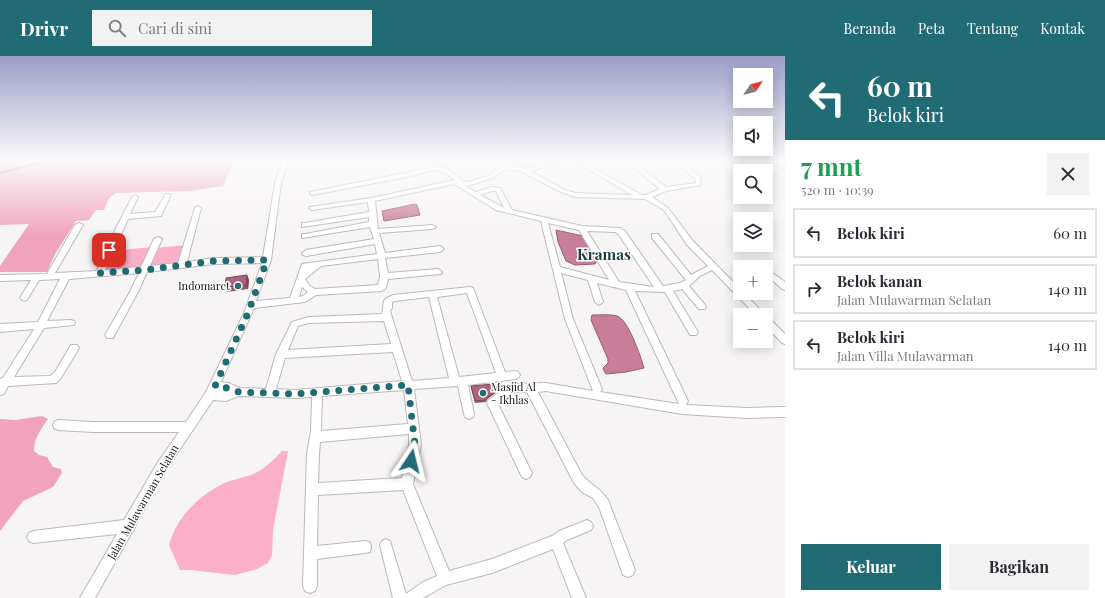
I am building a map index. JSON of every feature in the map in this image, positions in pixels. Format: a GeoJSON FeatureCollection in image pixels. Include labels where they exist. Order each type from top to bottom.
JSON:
{"type":"FeatureCollection","features":[{"type":"Feature","properties":{"kind":"street","name":"Jalan Mulawarman Selatan"},"geometry":{"type":"LineString","coordinates":[[87,598],[130,526],[162,466],[213,391],[252,305],[267,260],[278,186]]}},
{"type":"Feature","properties":{"kind":"street"},"geometry":{"type":"LineString","coordinates":[[312,193],[347,186]]}},
{"type":"Feature","properties":{"kind":"street"},"geometry":{"type":"LineString","coordinates":[[312,208],[371,200],[436,186]]}},
{"type":"Feature","properties":{"kind":"street"},"geometry":{"type":"LineString","coordinates":[[463,186],[495,207],[510,212],[582,228],[617,230],[622,233],[693,332]]}},
{"type":"Feature","properties":{"kind":"street"},"geometry":{"type":"LineString","coordinates":[[553,186],[562,191],[576,195],[644,197],[665,189],[686,186]]}},
{"type":"Feature","properties":{"kind":"street"},"geometry":{"type":"LineString","coordinates":[[624,186],[666,209],[690,243],[754,308]]}},
{"type":"Feature","properties":{"kind":"street"},"geometry":{"type":"LineString","coordinates":[[662,186],[665,189]]}},
{"type":"Feature","properties":{"kind":"street"},"geometry":{"type":"LineString","coordinates":[[476,194],[492,189],[498,189],[510,212]]}},
{"type":"Feature","properties":{"kind":"street"},"geometry":{"type":"LineString","coordinates":[[126,216],[158,214],[168,195]]}},
{"type":"Feature","properties":{"kind":"street"},"geometry":{"type":"LineString","coordinates":[[100,273],[109,250],[135,197]]}},
{"type":"Feature","properties":{"kind":"street"},"geometry":{"type":"LineString","coordinates":[[300,279],[306,288],[314,292],[382,288],[384,276],[372,214],[371,200]]}},
{"type":"Feature","properties":{"kind":"street"},"geometry":{"type":"LineString","coordinates":[[182,264],[198,208]]}},
{"type":"Feature","properties":{"kind":"street"},"geometry":{"type":"LineString","coordinates":[[305,225],[372,214]]}},
{"type":"Feature","properties":{"kind":"street"},"geometry":{"type":"LineString","coordinates":[[544,220],[569,320],[597,389]]}},
{"type":"Feature","properties":{"kind":"street"},"geometry":{"type":"LineString","coordinates":[[49,276],[79,226]]}},
{"type":"Feature","properties":{"kind":"street"},"geometry":{"type":"LineString","coordinates":[[305,236],[375,227],[432,227]]}},
{"type":"Feature","properties":{"kind":"street"},"geometry":{"type":"LineString","coordinates":[[582,228],[616,284]]}},
{"type":"Feature","properties":{"kind":"street"},"geometry":{"type":"LineString","coordinates":[[655,236],[702,307]]}},
{"type":"Feature","properties":{"kind":"street"},"geometry":{"type":"LineString","coordinates":[[110,335],[144,270],[158,239]]}},
{"type":"Feature","properties":{"kind":"street"},"geometry":{"type":"LineString","coordinates":[[306,253],[378,241]]}},
{"type":"Feature","properties":{"kind":"street"},"geometry":{"type":"LineString","coordinates":[[293,301],[305,266],[440,249]]}},
{"type":"Feature","properties":{"kind":"street"},"geometry":{"type":"LineString","coordinates":[[0,278],[66,276],[144,270],[182,264],[236,260],[267,260]]}},
{"type":"Feature","properties":{"kind":"street"},"geometry":{"type":"LineString","coordinates":[[555,268],[629,287],[663,289],[687,283],[715,268]]}},
{"type":"Feature","properties":{"kind":"street"},"geometry":{"type":"LineString","coordinates":[[384,276],[438,272]]}},
{"type":"Feature","properties":{"kind":"street"},"geometry":{"type":"LineString","coordinates":[[0,391],[3,382],[41,326],[66,276]]}},
{"type":"Feature","properties":{"kind":"street"},"geometry":{"type":"LineString","coordinates":[[24,298],[37,277]]}},
{"type":"Feature","properties":{"kind":"street"},"geometry":{"type":"LineString","coordinates":[[774,277],[785,287]]}},
{"type":"Feature","properties":{"kind":"street"},"geometry":{"type":"LineString","coordinates":[[591,278],[599,302]]}},
{"type":"Feature","properties":{"kind":"street"},"geometry":{"type":"LineString","coordinates":[[629,287],[683,401]]}},
{"type":"Feature","properties":{"kind":"street"},"geometry":{"type":"LineString","coordinates":[[446,579],[407,484],[415,445],[408,385],[396,348],[387,312],[388,300],[391,298],[468,290],[471,291],[502,377]]}},
{"type":"Feature","properties":{"kind":"street"},"geometry":{"type":"LineString","coordinates":[[252,305],[305,299],[314,292]]}},
{"type":"Feature","properties":{"kind":"street"},"geometry":{"type":"LineString","coordinates":[[432,294],[469,414]]}},
{"type":"Feature","properties":{"kind":"street"},"geometry":{"type":"LineString","coordinates":[[270,392],[281,354],[292,326],[309,320],[387,312]]}},
{"type":"Feature","properties":{"kind":"street"},"geometry":{"type":"LineString","coordinates":[[0,329],[71,323]]}},
{"type":"Feature","properties":{"kind":"street"},"geometry":{"type":"LineString","coordinates":[[773,327],[785,340]]}},
{"type":"Feature","properties":{"kind":"street"},"geometry":{"type":"LineString","coordinates":[[3,382],[43,381],[55,378],[74,348]]}},
{"type":"Feature","properties":{"kind":"street"},"geometry":{"type":"LineString","coordinates":[[281,354],[396,348]]}},
{"type":"Feature","properties":{"kind":"street"},"geometry":{"type":"LineString","coordinates":[[213,391],[226,397],[239,392],[296,394],[514,375]]}},
{"type":"Feature","properties":{"kind":"street"},"geometry":{"type":"LineString","coordinates":[[530,387],[578,479],[586,488],[596,494],[604,504],[628,570]]}},
{"type":"Feature","properties":{"kind":"street"},"geometry":{"type":"LineString","coordinates":[[526,474],[492,403],[512,388],[546,387],[682,409],[747,413],[785,412]]}},
{"type":"Feature","properties":{"kind":"street"},"geometry":{"type":"LineString","coordinates":[[310,586],[313,454],[318,416],[317,392]]}},
{"type":"Feature","properties":{"kind":"street"},"geometry":{"type":"LineString","coordinates":[[58,424],[93,427],[189,427]]}},
{"type":"Feature","properties":{"kind":"street"},"geometry":{"type":"LineString","coordinates":[[316,437],[413,429]]}},
{"type":"Feature","properties":{"kind":"street"},"geometry":{"type":"LineString","coordinates":[[313,489],[407,484]]}},
{"type":"Feature","properties":{"kind":"street"},"geometry":{"type":"LineString","coordinates":[[33,537],[130,526]]}},
{"type":"Feature","properties":{"kind":"street"},"geometry":{"type":"LineString","coordinates":[[411,598],[428,587],[446,579],[475,572],[556,541],[563,536],[587,526]]}},
{"type":"Feature","properties":{"kind":"street"},"geometry":{"type":"LineString","coordinates":[[556,541],[579,598]]}},
{"type":"Feature","properties":{"kind":"street"},"geometry":{"type":"LineString","coordinates":[[386,545],[400,598]]}},
{"type":"Feature","properties":{"kind":"street"},"geometry":{"type":"LineString","coordinates":[[311,553],[365,547]]}},
{"type":"Feature","properties":{"kind":"shaded area"},"geometry":{"type":"Polygon","coordinates":[[[0,186],[221,186],[188,191],[116,193],[109,198],[104,210],[96,210],[89,220],[76,221],[55,254],[47,272],[0,272],[0,266],[29,224],[0,225],[0,186]]]}},
{"type":"Feature","properties":{"kind":"shaded area"},"geometry":{"type":"Polygon","coordinates":[[[415,204],[417,205],[420,215],[384,221],[382,211],[415,204]]]}},
{"type":"Feature","properties":{"kind":"shaded area"},"geometry":{"type":"Polygon","coordinates":[[[556,230],[583,236],[596,258],[597,261],[595,264],[575,265],[566,261],[558,242],[556,230]]]}},
{"type":"Feature","properties":{"kind":"shaded area"},"geometry":{"type":"Polygon","coordinates":[[[187,245],[185,262],[146,269],[155,248],[187,245]]]}},
{"type":"Feature","properties":{"kind":"shaded area"},"geometry":{"type":"Polygon","coordinates":[[[152,247],[143,270],[101,272],[110,251],[152,247]]]}},
{"type":"Feature","properties":{"kind":"shaded area"},"geometry":{"type":"Polygon","coordinates":[[[592,315],[611,315],[617,316],[621,319],[634,339],[644,368],[606,374],[603,368],[608,363],[608,359],[591,320],[592,315]]]}},
{"type":"Feature","properties":{"kind":"shaded area"},"geometry":{"type":"Polygon","coordinates":[[[42,416],[48,419],[40,430],[34,446],[34,451],[39,455],[47,457],[53,467],[61,469],[62,473],[53,487],[23,501],[0,531],[0,419],[15,420],[42,416]]]}},
{"type":"Feature","properties":{"kind":"shaded area"},"geometry":{"type":"Polygon","coordinates":[[[282,451],[288,451],[273,530],[272,555],[268,563],[257,569],[235,575],[180,570],[169,545],[173,534],[184,515],[199,500],[217,487],[227,482],[255,473],[271,462],[282,451]]]}},
{"type":"Feature","properties":{"kind":"building"},"geometry":{"type":"Polygon","coordinates":[[[247,275],[246,285],[225,287],[226,278],[247,275]]]}},
{"type":"Feature","properties":{"kind":"building","name":"Masjid Al - Ikhlas"},"geometry":{"type":"Polygon","coordinates":[[[494,384],[496,391],[486,400],[475,401],[471,386],[494,384]]]}},
{"type":"Feature","properties":{"kind":"place","name":"Indomaret"},"geometry":{"type":"Point","coordinates":[238,286]}},
{"type":"Feature","properties":{"kind":"place","name":"Masjid Al - Ikhlas"},"geometry":{"type":"Point","coordinates":[483,393]}},
{"type":"Feature","properties":{"kind":"district","name":"Kramas"},"geometry":{"type":"Point","coordinates":[604,255]}},
{"type":"Feature","properties":{"kind":"route"},"geometry":{"type":"LineString","coordinates":[[109,250],[100,273],[144,270],[214,261],[267,260],[248,313],[215,386],[228,388],[239,392],[296,394],[355,388],[408,385],[415,445],[411,461]]}}]}
